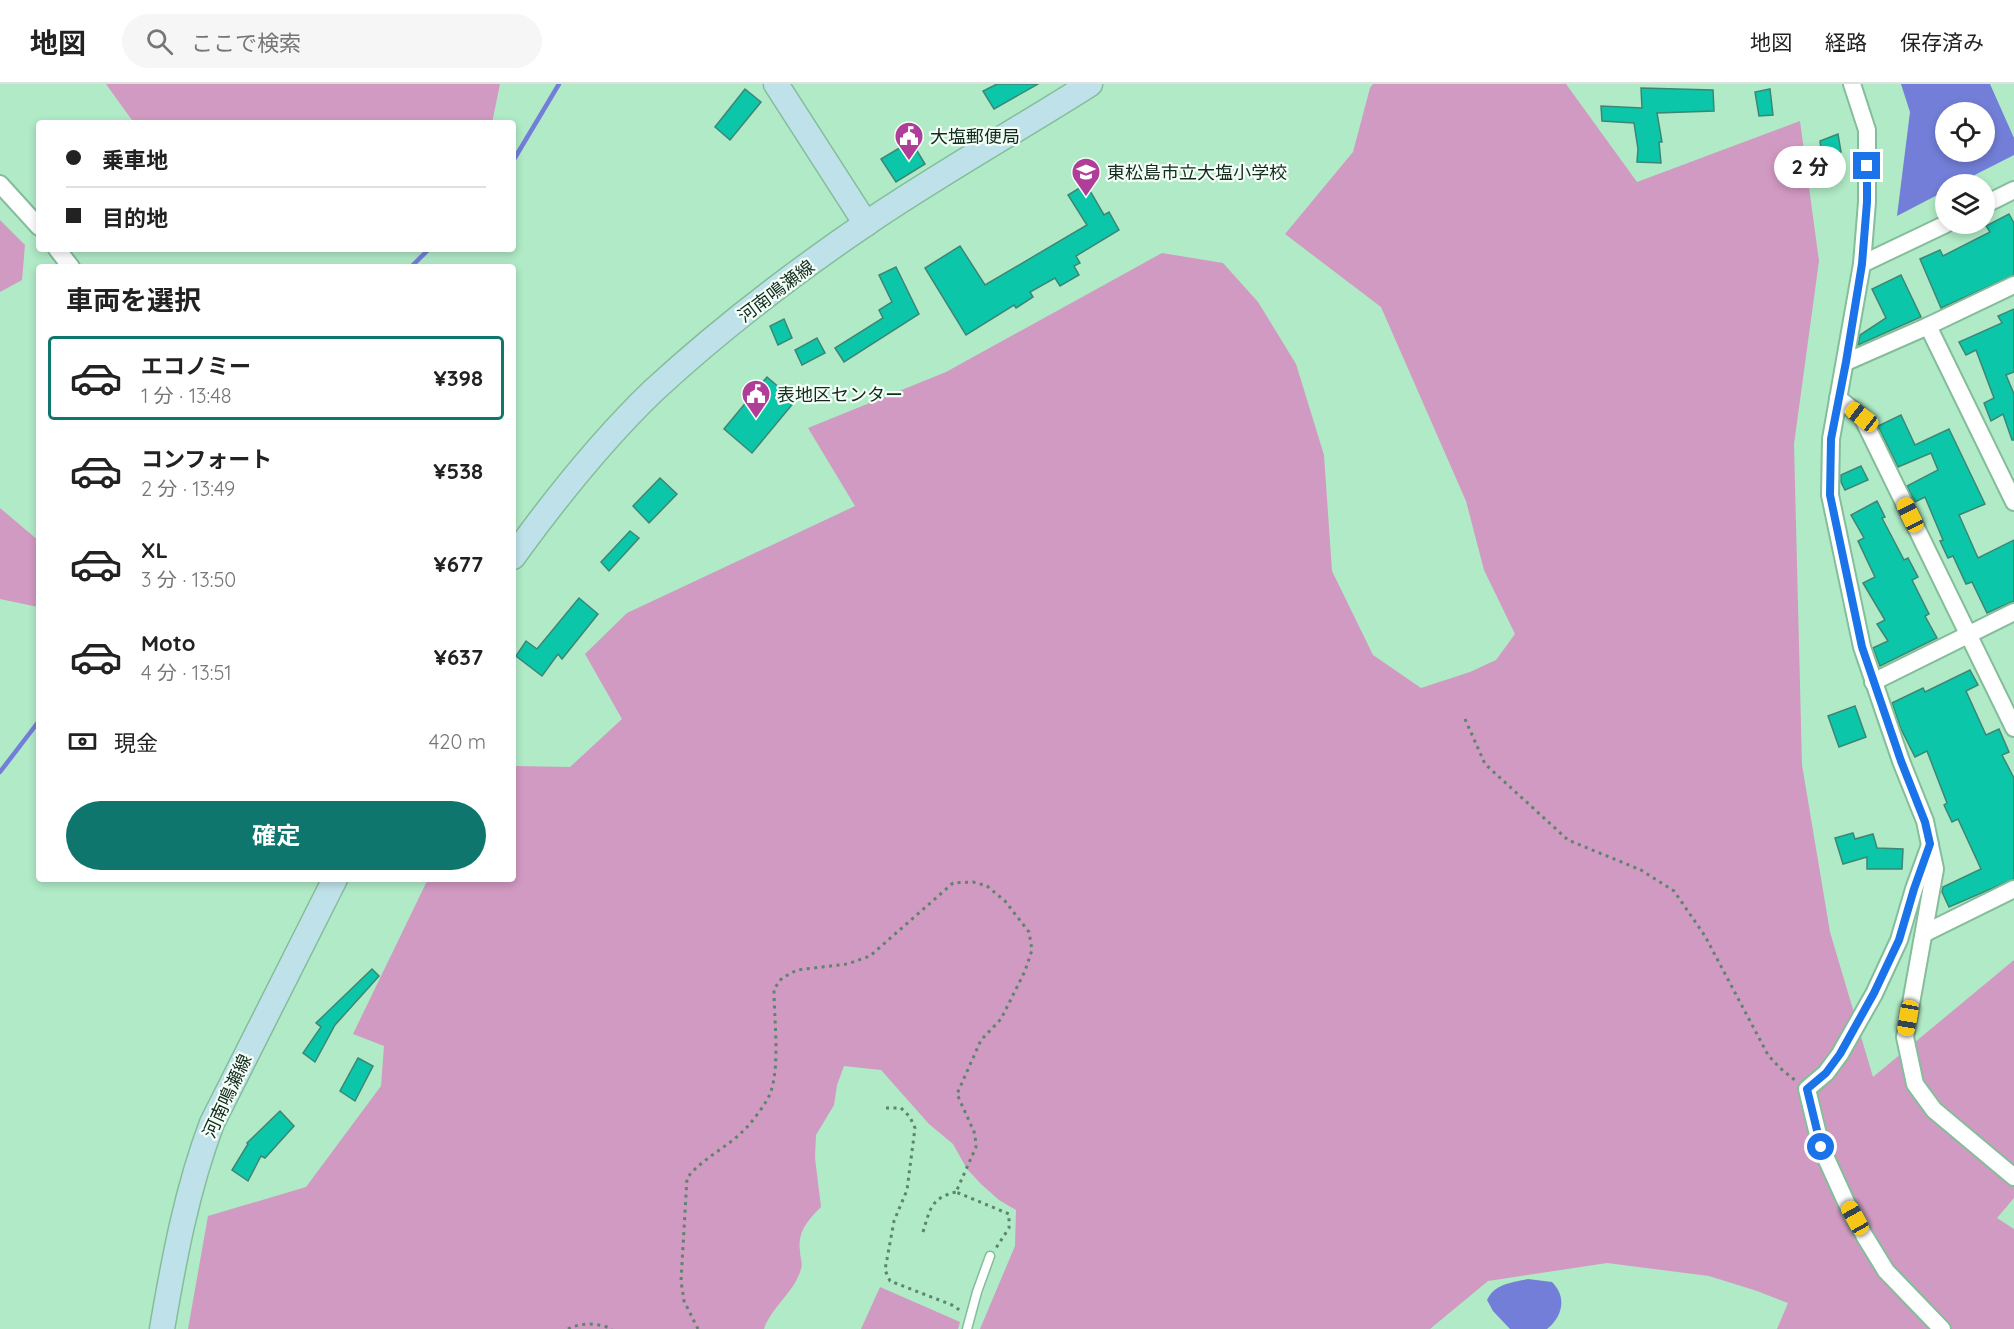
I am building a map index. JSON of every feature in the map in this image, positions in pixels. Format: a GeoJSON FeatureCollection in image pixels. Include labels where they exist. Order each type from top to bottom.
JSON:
{"type":"FeatureCollection","features":[{"type":"Feature","properties":{"kind":"main road"},"geometry":{"type":"LineString","coordinates":[[776,84],[866,224]]}},
{"type":"Feature","properties":{"kind":"main road","name":"河南鳴瀬線"},"geometry":{"type":"LineString","coordinates":[[516,553],[567,486],[609,437],[693,355],[785,282],[866,224],[1090,84]]}},
{"type":"Feature","properties":{"kind":"main road","name":"河南鳴瀬線"},"geometry":{"type":"LineString","coordinates":[[162,1329],[175,1254],[199,1158],[212,1123],[333,882]]}},
{"type":"Feature","properties":{"kind":"street"},"geometry":{"type":"LineString","coordinates":[[1852,84],[1867,130],[1867,202],[1862,264],[1831,439],[1830,495],[1862,647],[1925,822],[1935,869],[1905,1037],[1915,1084],[1934,1110],[2014,1177]]}},
{"type":"Feature","properties":{"kind":"street"},"geometry":{"type":"LineString","coordinates":[[0,184],[36,224]]}},
{"type":"Feature","properties":{"kind":"street"},"geometry":{"type":"LineString","coordinates":[[1995,200],[2014,190]]}},
{"type":"Feature","properties":{"kind":"street"},"geometry":{"type":"LineString","coordinates":[[1862,264],[1935,229]]}},
{"type":"Feature","properties":{"kind":"street"},"geometry":{"type":"LineString","coordinates":[[59,252],[69,264]]}},
{"type":"Feature","properties":{"kind":"street"},"geometry":{"type":"LineString","coordinates":[[1846,362],[2014,285]]}},
{"type":"Feature","properties":{"kind":"street"},"geometry":{"type":"LineString","coordinates":[[1928,326],[2014,502]]}},
{"type":"Feature","properties":{"kind":"street"},"geometry":{"type":"LineString","coordinates":[[1838,398],[1862,417],[2014,728]]}},
{"type":"Feature","properties":{"kind":"street"},"geometry":{"type":"LineString","coordinates":[[1873,682],[2014,612]]}},
{"type":"Feature","properties":{"kind":"street"},"geometry":{"type":"LineString","coordinates":[[1930,844],[1899,940],[1874,993],[1840,1054],[1826,1073],[1807,1089],[1821,1147],[1855,1218],[1886,1271],[1942,1329]]}},
{"type":"Feature","properties":{"kind":"street"},"geometry":{"type":"LineString","coordinates":[[1925,933],[2014,889]]}},
{"type":"Feature","properties":{"kind":"lane"},"geometry":{"type":"LineString","coordinates":[[967,1329],[990,1256]]}},
{"type":"Feature","properties":{"kind":"path"},"geometry":{"type":"LineString","coordinates":[[1464,719],[1485,764],[1568,840],[1641,870],[1674,891],[1704,936],[1768,1055],[1780,1068],[1807,1089]]}},
{"type":"Feature","properties":{"kind":"path"},"geometry":{"type":"LineString","coordinates":[[698,1329],[684,1301],[681,1281],[687,1178],[696,1166],[722,1149],[743,1131],[770,1094],[775,1074],[774,989],[782,978],[797,970],[847,963],[870,956],[953,884],[973,882],[987,886],[1005,902],[1029,932],[1032,950],[1025,970],[1001,1018],[981,1040],[957,1094],[975,1134],[976,1147],[956,1192]]}},
{"type":"Feature","properties":{"kind":"path"},"geometry":{"type":"LineString","coordinates":[[886,1108],[901,1108],[910,1117],[915,1128],[907,1190],[894,1221],[885,1270],[890,1281],[952,1305],[970,1316]]}},
{"type":"Feature","properties":{"kind":"path"},"geometry":{"type":"LineString","coordinates":[[923,1232],[931,1206],[943,1195],[956,1192],[1009,1214],[1009,1228],[990,1256]]}},
{"type":"Feature","properties":{"kind":"path"},"geometry":{"type":"LineString","coordinates":[[568,1329],[588,1324],[604,1325],[612,1329]]}},
{"type":"Feature","properties":{"kind":"shaded area"},"geometry":{"type":"Polygon","coordinates":[[[106,84],[500,84],[493,120],[132,120],[106,84]]]}},
{"type":"Feature","properties":{"kind":"shaded area"},"geometry":{"type":"Polygon","coordinates":[[[1373,84],[1566,84],[1637,182],[1800,121],[1819,261],[1794,444],[1802,765],[1830,932],[1873,1077],[2014,960],[2014,1198],[1997,1218],[2014,1229],[2014,1329],[1777,1329],[1788,1303],[1709,1276],[1607,1263],[1488,1281],[1430,1329],[980,1329],[1015,1246],[1016,1210],[999,1200],[981,1184],[967,1169],[953,1144],[929,1124],[881,1070],[844,1066],[837,1085],[834,1105],[816,1135],[815,1158],[821,1207],[808,1222],[800,1238],[802,1267],[798,1278],[772,1313],[764,1329],[188,1329],[208,1216],[306,1187],[381,1086],[384,1046],[353,1034],[427,882],[516,882],[516,766],[570,767],[622,719],[585,654],[627,613],[855,506],[808,428],[946,372],[1162,253],[1223,263],[1258,302],[1296,364],[1324,455],[1332,571],[1373,655],[1421,688],[1470,672],[1496,660],[1515,634],[1484,570],[1466,501],[1381,307],[1285,234],[1353,152],[1373,84]]]}},
{"type":"Feature","properties":{"kind":"shaded area"},"geometry":{"type":"Polygon","coordinates":[[[0,220],[25,245],[22,280],[0,292],[0,220]]]}},
{"type":"Feature","properties":{"kind":"shaded area"},"geometry":{"type":"Polygon","coordinates":[[[0,508],[36,538],[36,607],[0,599],[0,508]]]}},
{"type":"Feature","properties":{"kind":"shaded area"},"geometry":{"type":"Polygon","coordinates":[[[880,1287],[960,1322],[958,1329],[861,1329],[880,1287]]]}},
{"type":"Feature","properties":{"kind":"water"},"geometry":{"type":"Polygon","coordinates":[[[1901,84],[1990,84],[2014,138],[2014,155],[1977,174],[1935,174],[1935,196],[1897,216],[1910,112],[1901,84]]]}},
{"type":"Feature","properties":{"kind":"water"},"geometry":{"type":"Polygon","coordinates":[[[1528,1279],[1552,1282],[1560,1294],[1560,1312],[1547,1329],[1510,1329],[1493,1311],[1487,1300],[1499,1287],[1528,1279]]]}},
{"type":"Feature","properties":{"kind":"building"},"geometry":{"type":"Polygon","coordinates":[[[997,84],[1038,84],[994,109],[983,91],[997,84]]]}},
{"type":"Feature","properties":{"kind":"building"},"geometry":{"type":"Polygon","coordinates":[[[1641,88],[1713,90],[1714,111],[1657,113],[1662,142],[1659,142],[1661,163],[1637,162],[1638,149],[1634,123],[1602,121],[1601,106],[1642,108],[1641,88]]]}},
{"type":"Feature","properties":{"kind":"building"},"geometry":{"type":"Polygon","coordinates":[[[745,89],[761,102],[730,140],[715,127],[745,89]]]}},
{"type":"Feature","properties":{"kind":"building"},"geometry":{"type":"Polygon","coordinates":[[[1770,89],[1773,115],[1759,116],[1755,92],[1770,89]]]}},
{"type":"Feature","properties":{"kind":"building"},"geometry":{"type":"Polygon","coordinates":[[[1838,134],[1841,152],[1822,157],[1820,141],[1838,134]]]}},
{"type":"Feature","properties":{"kind":"building"},"geometry":{"type":"Polygon","coordinates":[[[911,141],[925,164],[896,182],[881,159],[911,141]]]}},
{"type":"Feature","properties":{"kind":"building"},"geometry":{"type":"Polygon","coordinates":[[[1086,184],[1104,215],[1109,212],[1119,230],[1076,256],[1080,263],[1074,266],[1079,275],[1060,286],[1055,278],[1030,292],[1033,297],[1016,308],[1014,305],[966,335],[925,268],[960,246],[985,285],[1087,225],[1068,195],[1086,184]]]}},
{"type":"Feature","properties":{"kind":"building"},"geometry":{"type":"Polygon","coordinates":[[[2009,214],[2014,223],[2014,275],[1941,308],[1920,259],[1940,250],[1943,256],[1986,234],[1995,234],[1995,221],[2009,214]]]}},
{"type":"Feature","properties":{"kind":"building"},"geometry":{"type":"Polygon","coordinates":[[[896,267],[919,314],[844,362],[835,348],[883,318],[879,310],[892,302],[879,275],[896,267]]]}},
{"type":"Feature","properties":{"kind":"building"},"geometry":{"type":"Polygon","coordinates":[[[1901,275],[1921,317],[1858,345],[1860,335],[1886,318],[1872,289],[1901,275]]]}},
{"type":"Feature","properties":{"kind":"building"},"geometry":{"type":"Polygon","coordinates":[[[2014,309],[2014,372],[2006,375],[2014,394],[2014,440],[2012,440],[2003,414],[1991,421],[1984,403],[1994,398],[1976,350],[1966,355],[1959,342],[2002,323],[1998,316],[2014,309]]]}},
{"type":"Feature","properties":{"kind":"building"},"geometry":{"type":"Polygon","coordinates":[[[784,319],[792,338],[778,345],[770,326],[784,319]]]}},
{"type":"Feature","properties":{"kind":"building"},"geometry":{"type":"Polygon","coordinates":[[[817,338],[825,353],[802,365],[795,350],[817,338]]]}},
{"type":"Feature","properties":{"kind":"building"},"geometry":{"type":"Polygon","coordinates":[[[767,377],[795,401],[752,453],[724,429],[767,377]]]}},
{"type":"Feature","properties":{"kind":"building"},"geometry":{"type":"Polygon","coordinates":[[[1901,415],[1915,445],[1949,429],[1985,504],[1959,515],[1978,558],[2014,540],[2014,601],[1987,613],[1972,582],[1966,584],[1953,556],[1948,558],[1925,497],[1915,502],[1907,486],[1938,470],[1931,453],[1898,467],[1878,426],[1901,415]]]}},
{"type":"Feature","properties":{"kind":"building"},"geometry":{"type":"Polygon","coordinates":[[[1861,466],[1868,480],[1845,490],[1841,482],[1841,475],[1861,466]]]}},
{"type":"Feature","properties":{"kind":"building"},"geometry":{"type":"Polygon","coordinates":[[[660,478],[677,494],[649,523],[633,506],[660,478]]]}},
{"type":"Feature","properties":{"kind":"building"},"geometry":{"type":"Polygon","coordinates":[[[1877,501],[1885,517],[1882,518],[1904,560],[1908,558],[1918,577],[1912,580],[1929,614],[1925,616],[1937,638],[1880,666],[1873,648],[1888,641],[1877,624],[1885,620],[1863,583],[1875,577],[1858,541],[1864,538],[1851,515],[1877,501]]]}},
{"type":"Feature","properties":{"kind":"building"},"geometry":{"type":"Polygon","coordinates":[[[630,531],[639,538],[609,571],[601,562],[630,531]]]}},
{"type":"Feature","properties":{"kind":"building"},"geometry":{"type":"Polygon","coordinates":[[[579,598],[598,614],[562,659],[558,654],[542,676],[516,656],[526,641],[537,649],[579,598]]]}},
{"type":"Feature","properties":{"kind":"building"},"geometry":{"type":"Polygon","coordinates":[[[1970,670],[1978,685],[1966,691],[1986,735],[1999,729],[2009,752],[2002,755],[2014,778],[2014,879],[1949,907],[1942,892],[1943,887],[1981,869],[1958,819],[1952,822],[1944,805],[1947,803],[1927,751],[1915,757],[1901,729],[1892,703],[1923,688],[1925,692],[1970,670]]]}},
{"type":"Feature","properties":{"kind":"building"},"geometry":{"type":"Polygon","coordinates":[[[1855,706],[1866,737],[1839,747],[1828,716],[1855,706]]]}},
{"type":"Feature","properties":{"kind":"building"},"geometry":{"type":"Polygon","coordinates":[[[1853,833],[1855,839],[1873,834],[1877,848],[1903,849],[1902,869],[1867,869],[1867,857],[1843,864],[1835,838],[1853,833]]]}},
{"type":"Feature","properties":{"kind":"building"},"geometry":{"type":"Polygon","coordinates":[[[372,969],[379,976],[335,1025],[315,1062],[303,1053],[321,1027],[316,1023],[372,969]]]}},
{"type":"Feature","properties":{"kind":"building"},"geometry":{"type":"Polygon","coordinates":[[[358,1058],[373,1066],[355,1101],[340,1091],[358,1058]]]}},
{"type":"Feature","properties":{"kind":"building"},"geometry":{"type":"Polygon","coordinates":[[[280,1111],[294,1126],[265,1158],[261,1156],[248,1181],[232,1170],[247,1143],[280,1111]]]}},
{"type":"Feature","properties":{"kind":"waterway"},"geometry":{"type":"LineString","coordinates":[[516,156],[559,84]]}},
{"type":"Feature","properties":{"kind":"waterway"},"geometry":{"type":"LineString","coordinates":[[414,264],[426,252]]}},
{"type":"Feature","properties":{"kind":"waterway"},"geometry":{"type":"LineString","coordinates":[[0,772],[36,725]]}},
{"type":"Feature","properties":{"kind":"place","name":"大塩郵便局"},"geometry":{"type":"Point","coordinates":[909,162]}},
{"type":"Feature","properties":{"kind":"place","name":"東松島市立大塩小学校"},"geometry":{"type":"Point","coordinates":[1086,198]}},
{"type":"Feature","properties":{"kind":"place","name":"表地区センター"},"geometry":{"type":"Point","coordinates":[756,420]}},
{"type":"Feature","properties":{"kind":"route"},"geometry":{"type":"LineString","coordinates":[[1821,1147],[1807,1089],[1826,1073],[1840,1054],[1874,993],[1899,940],[1930,844],[1925,822],[1901,761],[1862,647],[1830,495],[1831,439],[1862,264],[1867,202],[1867,166]]}}]}
